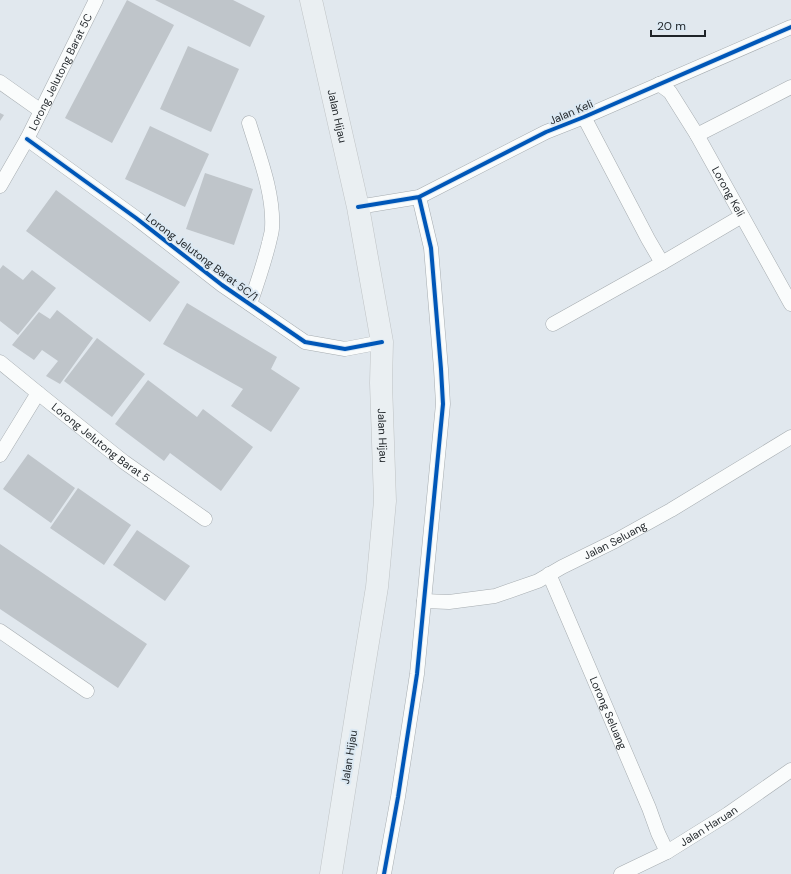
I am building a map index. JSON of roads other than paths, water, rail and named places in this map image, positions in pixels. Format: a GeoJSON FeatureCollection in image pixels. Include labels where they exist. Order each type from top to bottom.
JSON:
{"type":"FeatureCollection","features":[{"type":"Feature","properties":{"kind":"main road","name":"Jalan Hijau"},"geometry":{"type":"LineString","coordinates":[[311,0],[358,207],[382,342],[381,383],[385,500],[377,587],[331,874]]}},
{"type":"Feature","properties":{"kind":"street","name":"Lorong Jelutong Barat 5C"},"geometry":{"type":"LineString","coordinates":[[0,186],[27,139],[40,110],[96,0]]}},
{"type":"Feature","properties":{"kind":"street","name":"Jalan Keli"},"geometry":{"type":"LineString","coordinates":[[358,207],[419,197],[546,132],[791,27]]}},
{"type":"Feature","properties":{"kind":"street"},"geometry":{"type":"LineString","coordinates":[[0,82],[40,110]]}},
{"type":"Feature","properties":{"kind":"street","name":"Lorong Keli"},"geometry":{"type":"LineString","coordinates":[[658,84],[670,92],[697,135],[791,303]]}},
{"type":"Feature","properties":{"kind":"street"},"geometry":{"type":"LineString","coordinates":[[697,135],[791,87]]}},
{"type":"Feature","properties":{"kind":"street"},"geometry":{"type":"LineString","coordinates":[[584,117],[662,263]]}},
{"type":"Feature","properties":{"kind":"street"},"geometry":{"type":"LineString","coordinates":[[249,123],[264,171],[272,206],[272,229],[267,251],[250,304]]}},
{"type":"Feature","properties":{"kind":"street","name":"Lorong Jelutong Barat 5C/1"},"geometry":{"type":"LineString","coordinates":[[27,139],[136,218],[222,285],[305,342],[345,349],[382,342]]}},
{"type":"Feature","properties":{"kind":"street"},"geometry":{"type":"LineString","coordinates":[[384,874],[417,674],[443,404],[431,248],[419,197]]}},
{"type":"Feature","properties":{"kind":"street"},"geometry":{"type":"LineString","coordinates":[[553,324],[742,216]]}},
{"type":"Feature","properties":{"kind":"street","name":"Lorong Jelutong Barat 5"},"geometry":{"type":"LineString","coordinates":[[0,362],[124,462],[205,520]]}},
{"type":"Feature","properties":{"kind":"street"},"geometry":{"type":"LineString","coordinates":[[0,455],[38,394]]}},
{"type":"Feature","properties":{"kind":"street","name":"Jalan Seluang"},"geometry":{"type":"LineString","coordinates":[[424,600],[449,602],[495,596],[538,581],[672,510],[791,437]]}},
{"type":"Feature","properties":{"kind":"street","name":"Lorong Seluang"},"geometry":{"type":"LineString","coordinates":[[549,574],[667,852]]}},
{"type":"Feature","properties":{"kind":"street"},"geometry":{"type":"LineString","coordinates":[[0,631],[87,691]]}},
{"type":"Feature","properties":{"kind":"street","name":"Jalan Haruan"},"geometry":{"type":"LineString","coordinates":[[621,874],[667,852],[728,814],[791,770]]}}]}
